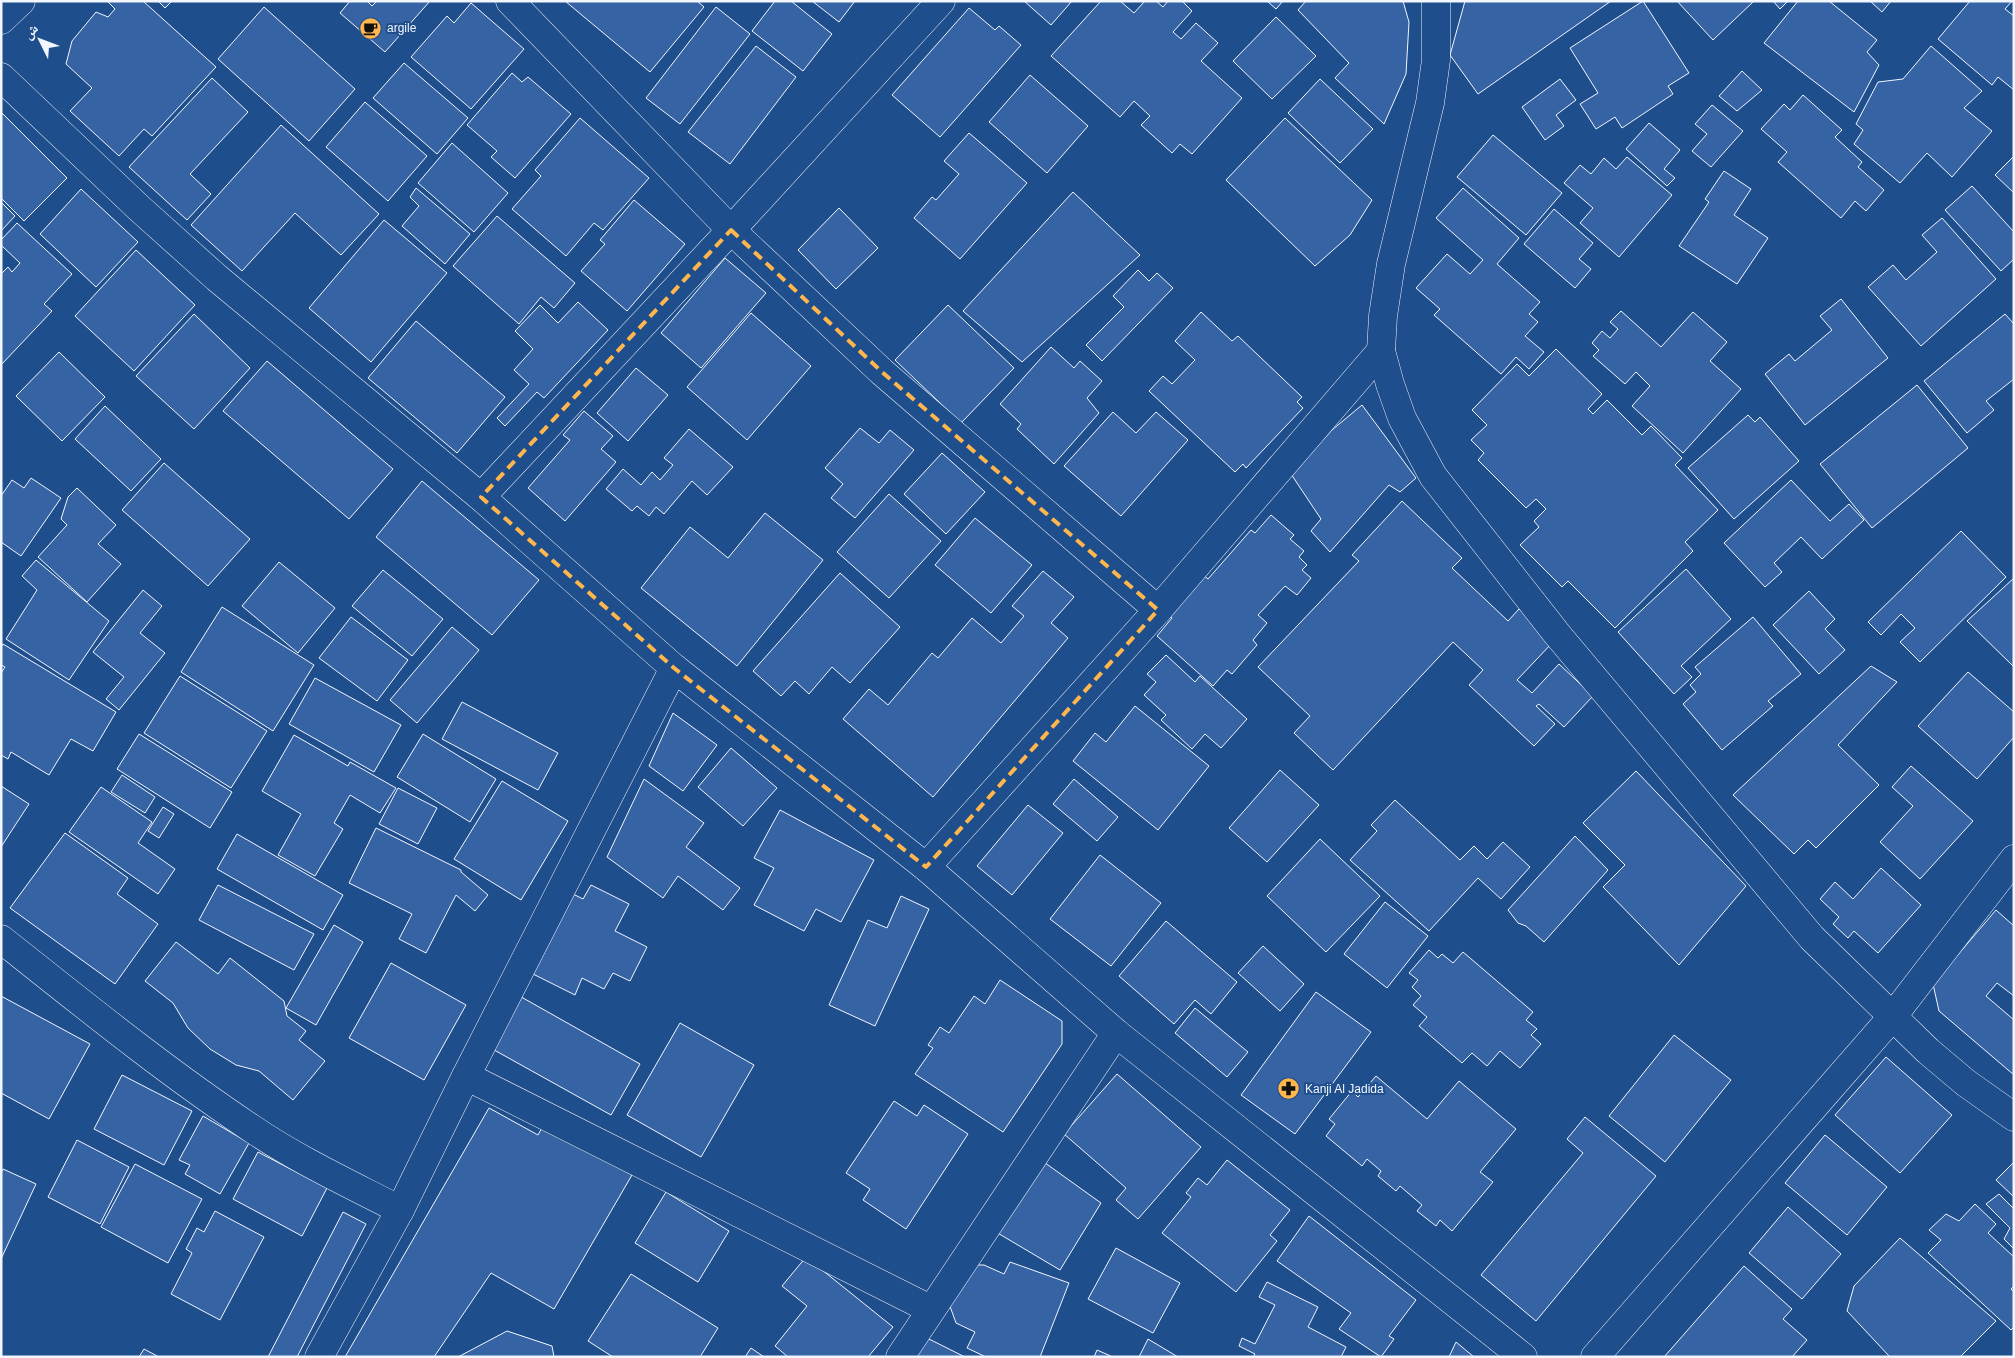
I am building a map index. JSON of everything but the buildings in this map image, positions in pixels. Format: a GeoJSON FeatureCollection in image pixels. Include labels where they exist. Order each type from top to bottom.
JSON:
{"type":"FeatureCollection","features":[{"type":"Feature","properties":{"kind":"street"},"geometry":{"type":"LineString","coordinates":[[1,20],[21,1]]}},
{"type":"Feature","properties":{"kind":"street"},"geometry":{"type":"LineString","coordinates":[[510,1],[732,230],[889,378],[1158,610]]}},
{"type":"Feature","properties":{"kind":"street"},"geometry":{"type":"LineString","coordinates":[[482,497],[732,230],[941,1]]}},
{"type":"Feature","properties":{"kind":"street"},"geometry":{"type":"LineString","coordinates":[[1436,1],[1436,60],[1430,103],[1392,264],[1383,316],[1381,351],[1402,418],[1439,484],[1557,634],[1812,938],[1928,1051],[1966,1083],[2014,1117]]}},
{"type":"Feature","properties":{"kind":"street"},"geometry":{"type":"LineString","coordinates":[[1,77],[139,208],[217,278],[482,497],[674,668],[926,867],[1116,1033],[1523,1357]]}},
{"type":"Feature","properties":{"kind":"street"},"geometry":{"type":"LineString","coordinates":[[926,867],[1158,610],[1381,351]]}},
{"type":"Feature","properties":{"kind":"street"},"geometry":{"type":"LineString","coordinates":[[319,1357],[400,1210],[466,1076],[674,668]]}},
{"type":"Feature","properties":{"kind":"street"},"geometry":{"type":"LineString","coordinates":[[1595,1357],[1893,1016],[2014,859]]}},
{"type":"Feature","properties":{"kind":"street"},"geometry":{"type":"LineString","coordinates":[[1,939],[153,1059],[252,1129],[400,1210]]}},
{"type":"Feature","properties":{"kind":"street"},"geometry":{"type":"LineString","coordinates":[[900,1357],[930,1309],[1116,1033]]}},
{"type":"Feature","properties":{"kind":"street"},"geometry":{"type":"LineString","coordinates":[[466,1076],[930,1309]]}},
{"type":"Feature","properties":{"kind":"highlighted area"},"geometry":{"type":"Polygon","coordinates":[[[731,230],[882,372],[1158,610],[926,867],[674,668],[481,497],[731,230]]]}},
{"type":"Feature","properties":{"kind":"place","name":"argile"},"geometry":{"type":"Point","coordinates":[371,28]}},
{"type":"Feature","properties":{"kind":"place","name":"Kanji Al Jadida"},"geometry":{"type":"Point","coordinates":[1289,1089]}}]}
